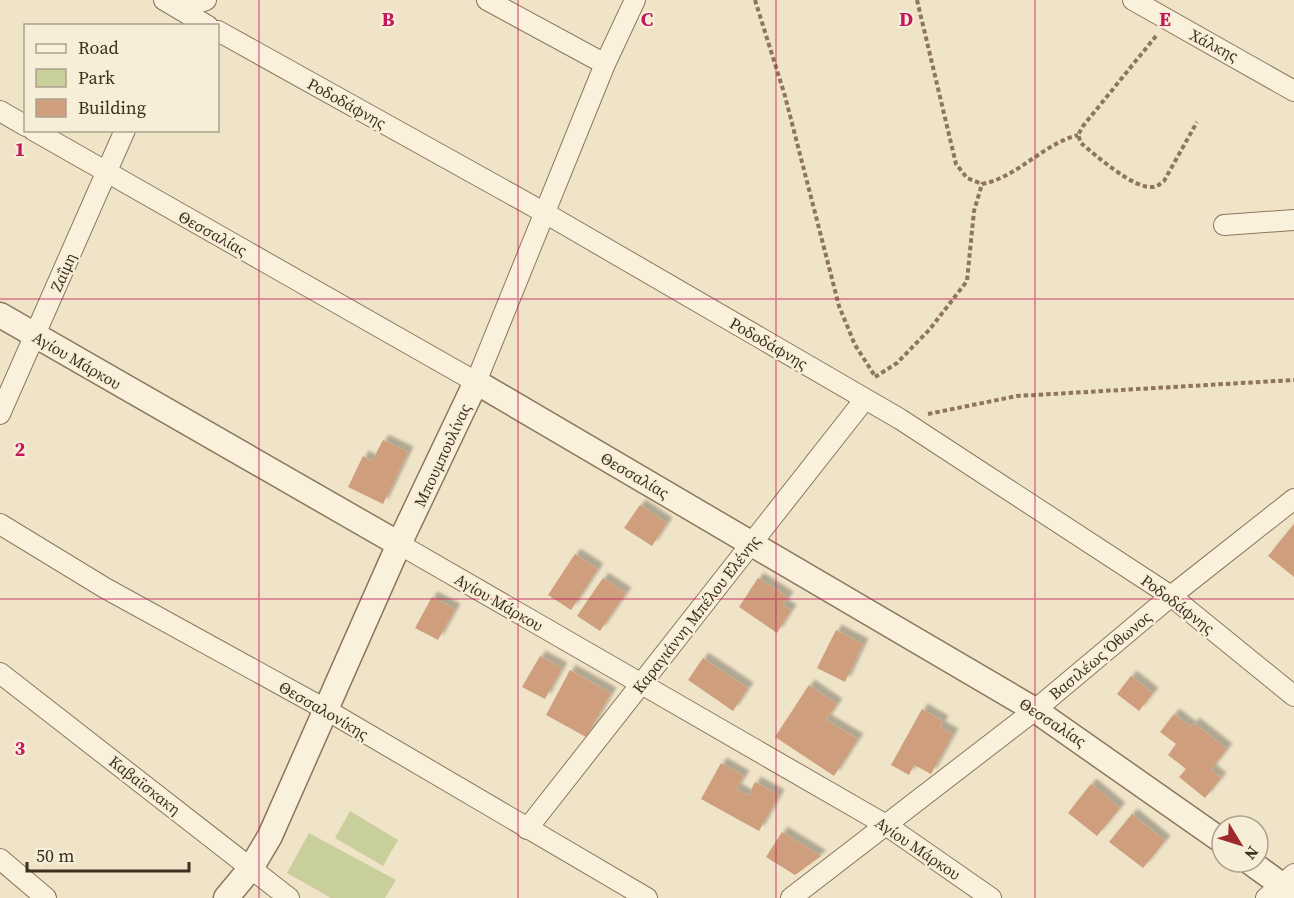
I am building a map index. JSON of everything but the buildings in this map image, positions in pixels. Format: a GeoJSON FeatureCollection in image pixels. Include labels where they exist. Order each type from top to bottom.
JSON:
{"type":"FeatureCollection","features":[{"type":"Feature","properties":{"kind":"street"},"geometry":{"type":"LineString","coordinates":[[175,9],[206,0]]}},
{"type":"Feature","properties":{"kind":"street"},"geometry":{"type":"LineString","coordinates":[[487,0],[605,64]]}},
{"type":"Feature","properties":{"kind":"street","name":"Μπουμπουλίνας"},"geometry":{"type":"LineString","coordinates":[[226,898],[251,868],[274,826],[399,544],[476,382],[605,64],[635,0]]}},
{"type":"Feature","properties":{"kind":"street","name":"Χάλκης"},"geometry":{"type":"LineString","coordinates":[[1133,0],[1294,91]]}},
{"type":"Feature","properties":{"kind":"street"},"geometry":{"type":"LineString","coordinates":[[175,9],[204,24]]}},
{"type":"Feature","properties":{"kind":"street","name":"Ροδοδάφνης"},"geometry":{"type":"LineString","coordinates":[[219,32],[545,213],[900,419],[1171,596],[1294,696]]}},
{"type":"Feature","properties":{"kind":"street"},"geometry":{"type":"LineString","coordinates":[[0,111],[24,125]]}},
{"type":"Feature","properties":{"kind":"street","name":"Θεσσαλίας"},"geometry":{"type":"LineString","coordinates":[[36,132],[476,382],[1035,710],[1210,833]]}},
{"type":"Feature","properties":{"kind":"street","name":"Ζαΐμη"},"geometry":{"type":"LineString","coordinates":[[0,414],[124,132]]}},
{"type":"Feature","properties":{"kind":"street"},"geometry":{"type":"LineString","coordinates":[[1224,225],[1294,220]]}},
{"type":"Feature","properties":{"kind":"street","name":"Αγίου Μάρκου"},"geometry":{"type":"LineString","coordinates":[[0,315],[886,825],[992,898]]}},
{"type":"Feature","properties":{"kind":"street","name":"Καραγιάννη Μπέλου Ελένης"},"geometry":{"type":"LineString","coordinates":[[527,829],[866,399]]}},
{"type":"Feature","properties":{"kind":"street","name":"Βασιλέως Όθωνος"},"geometry":{"type":"LineString","coordinates":[[791,898],[1035,710],[1171,596],[1294,499]]}},
{"type":"Feature","properties":{"kind":"street","name":"Θεσσαλονίκης"},"geometry":{"type":"LineString","coordinates":[[0,524],[105,588],[325,709],[647,898]]}},
{"type":"Feature","properties":{"kind":"street","name":"Καβαϊσκακη"},"geometry":{"type":"LineString","coordinates":[[0,672],[289,898]]}},
{"type":"Feature","properties":{"kind":"street"},"geometry":{"type":"LineString","coordinates":[[0,859],[46,898]]}},
{"type":"Feature","properties":{"kind":"street"},"geometry":{"type":"LineString","coordinates":[[1266,874],[1284,888]]}},
{"type":"Feature","properties":{"kind":"path"},"geometry":{"type":"LineString","coordinates":[[755,0],[785,96],[839,306],[855,345],[875,376]]}},
{"type":"Feature","properties":{"kind":"path"},"geometry":{"type":"LineString","coordinates":[[917,0],[956,164],[967,178],[982,184],[996,180],[1058,142],[1078,135],[1168,21]]}},
{"type":"Feature","properties":{"kind":"path"},"geometry":{"type":"LineString","coordinates":[[1078,135],[1091,152],[1132,180],[1150,188],[1156,187],[1164,180],[1197,122]]}},
{"type":"Feature","properties":{"kind":"path"},"geometry":{"type":"LineString","coordinates":[[866,399],[875,376],[897,363],[930,329],[967,281],[974,211],[982,184]]}},
{"type":"Feature","properties":{"kind":"path"},"geometry":{"type":"LineString","coordinates":[[900,419],[1017,396],[1294,380]]}},
{"type":"Feature","properties":{"kind":"green space"},"geometry":{"type":"Polygon","coordinates":[[[350,811],[398,840],[383,866],[335,838],[350,811]]]}},
{"type":"Feature","properties":{"kind":"green space"},"geometry":{"type":"Polygon","coordinates":[[[309,833],[396,880],[385,898],[331,898],[287,873],[309,833]]]}}]}
